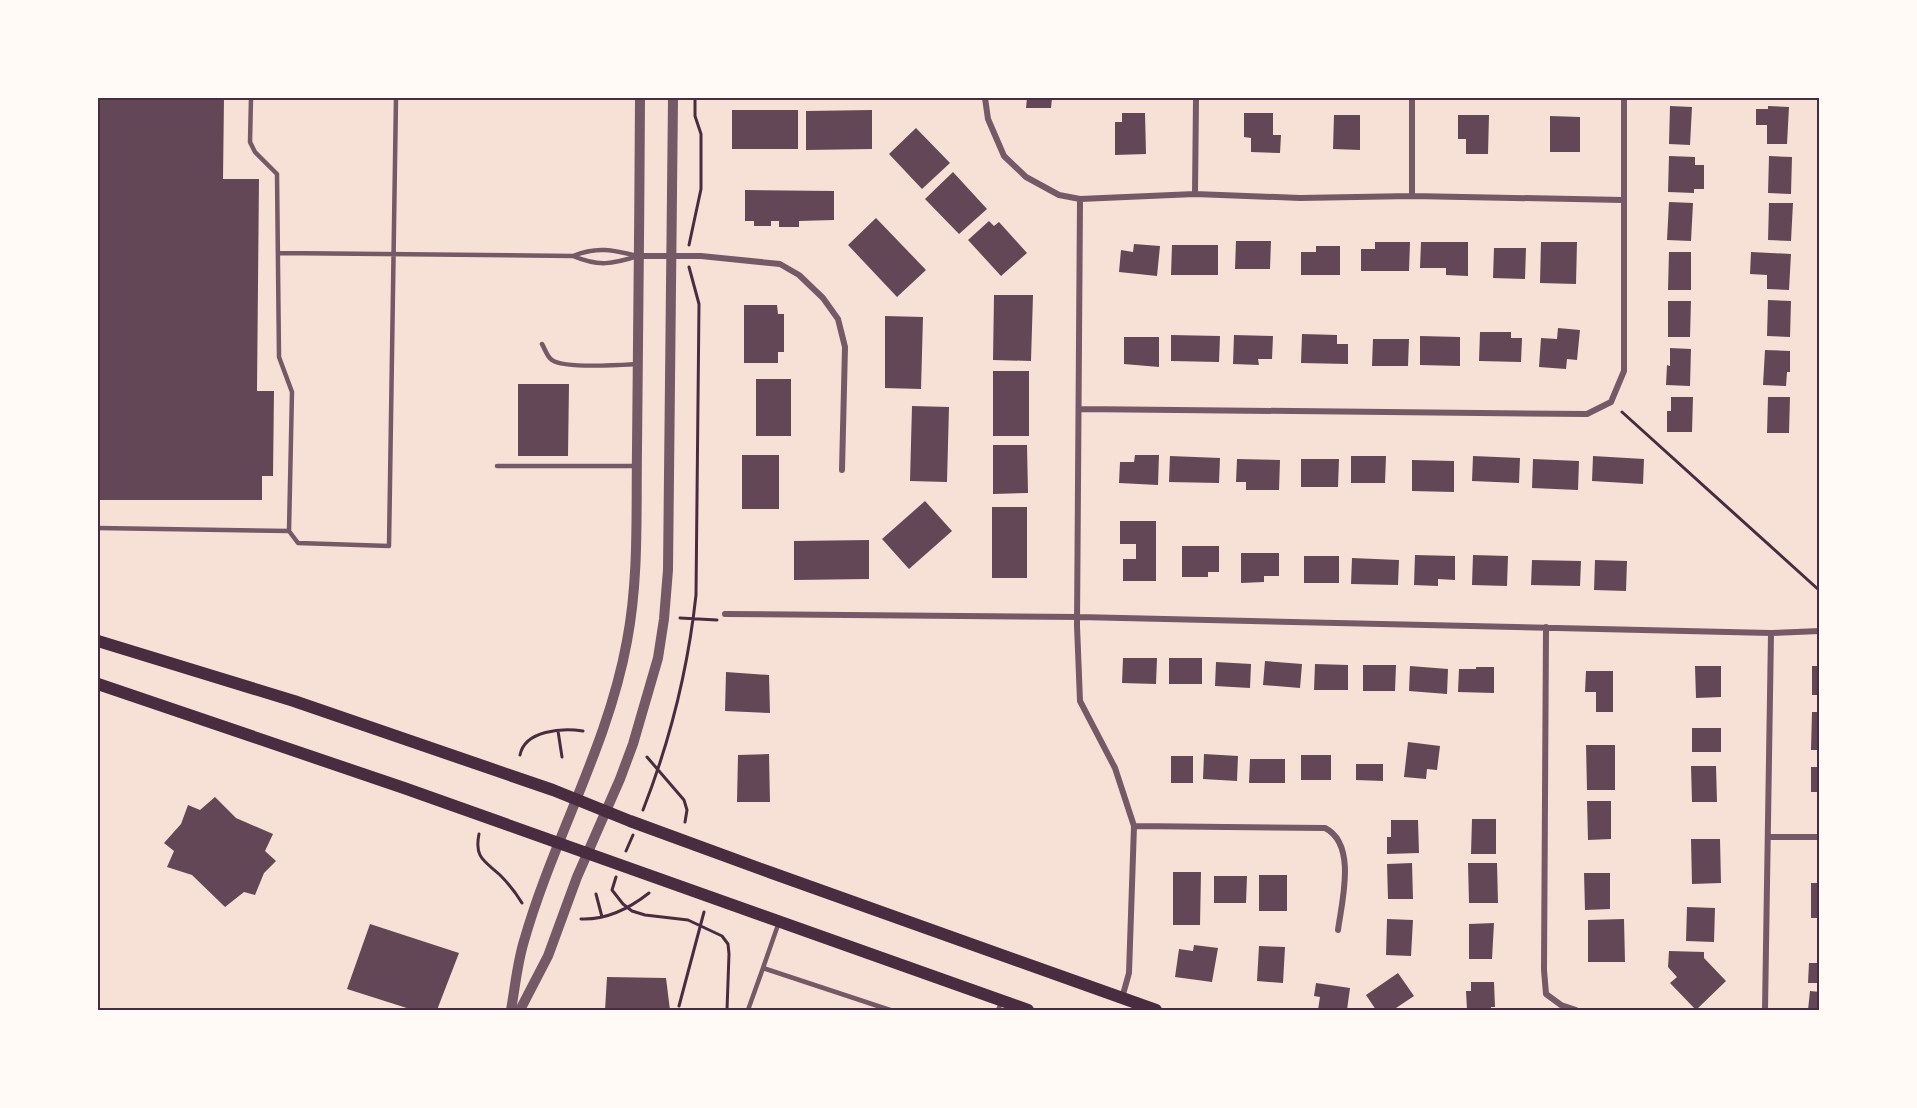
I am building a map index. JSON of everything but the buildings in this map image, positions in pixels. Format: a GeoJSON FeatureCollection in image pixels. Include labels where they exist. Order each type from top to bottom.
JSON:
{"type":"FeatureCollection","features":[{"type":"Feature","properties":{"kind":"main road"},"geometry":{"type":"LineString","coordinates":[[98,641],[294,701],[553,790],[771,873],[1156,1011]]}},
{"type":"Feature","properties":{"kind":"main road"},"geometry":{"type":"LineString","coordinates":[[99,685],[779,921],[1000,1006],[1028,1011]]}},
{"type":"Feature","properties":{"kind":"street"},"geometry":{"type":"LineString","coordinates":[[511,1011],[523,944],[558,843],[611,706],[628,638],[635,570],[640,98]]}},
{"type":"Feature","properties":{"kind":"street"},"geometry":{"type":"LineString","coordinates":[[520,1011],[548,956],[577,877],[620,779],[655,675],[664,619],[669,521],[673,98]]}},
{"type":"Feature","properties":{"kind":"street"},"geometry":{"type":"LineString","coordinates":[[985,98],[987,119],[1004,156],[1026,177],[1059,195],[1080,199],[1195,194],[1300,198],[1412,196],[1623,200]]}},
{"type":"Feature","properties":{"kind":"street"},"geometry":{"type":"LineString","coordinates":[[1195,194],[1196,98]]}},
{"type":"Feature","properties":{"kind":"street"},"geometry":{"type":"LineString","coordinates":[[1412,98],[1412,196]]}},
{"type":"Feature","properties":{"kind":"street"},"geometry":{"type":"LineString","coordinates":[[1080,409],[1587,414],[1611,402],[1624,371],[1624,98]]}},
{"type":"Feature","properties":{"kind":"street"},"geometry":{"type":"LineString","coordinates":[[1080,199],[1079,617],[1077,627],[1080,701],[1115,768],[1134,826],[1129,973],[1122,998]]}},
{"type":"Feature","properties":{"kind":"street"},"geometry":{"type":"LineString","coordinates":[[638,256],[701,256],[780,264],[799,275],[823,298],[838,319],[845,347],[842,470]]}},
{"type":"Feature","properties":{"kind":"street"},"geometry":{"type":"LineString","coordinates":[[725,614],[1079,617],[1771,633],[1820,631]]}},
{"type":"Feature","properties":{"kind":"street"},"geometry":{"type":"LineString","coordinates":[[1546,627],[1544,970],[1546,994],[1561,1005],[1576,1011]]}},
{"type":"Feature","properties":{"kind":"street"},"geometry":{"type":"LineString","coordinates":[[1765,1011],[1771,633]]}},
{"type":"Feature","properties":{"kind":"street"},"geometry":{"type":"LineString","coordinates":[[1134,826],[1325,828],[1335,833],[1343,849],[1345,872],[1338,930]]}},
{"type":"Feature","properties":{"kind":"street"},"geometry":{"type":"LineString","coordinates":[[1768,837],[1820,837]]}},
{"type":"Feature","properties":{"kind":"lane"},"geometry":{"type":"LineString","coordinates":[[251,98],[250,142],[255,152],[278,174],[279,357],[292,392],[289,531],[298,543],[389,546],[396,98]]}},
{"type":"Feature","properties":{"kind":"lane"},"geometry":{"type":"LineString","coordinates":[[573,256],[588,249],[613,250],[638,256]]}},
{"type":"Feature","properties":{"kind":"lane"},"geometry":{"type":"LineString","coordinates":[[279,253],[573,256],[589,263],[613,264],[638,256]]}},
{"type":"Feature","properties":{"kind":"lane"},"geometry":{"type":"LineString","coordinates":[[542,344],[550,359],[559,363],[638,364]]}},
{"type":"Feature","properties":{"kind":"lane"},"geometry":{"type":"LineString","coordinates":[[497,466],[637,466]]}},
{"type":"Feature","properties":{"kind":"lane"},"geometry":{"type":"LineString","coordinates":[[98,528],[289,531]]}},
{"type":"Feature","properties":{"kind":"lane"},"geometry":{"type":"LineString","coordinates":[[748,1011],[779,921]]}},
{"type":"Feature","properties":{"kind":"lane"},"geometry":{"type":"LineString","coordinates":[[763,968],[890,1011]]}},
{"type":"Feature","properties":{"kind":"path"},"geometry":{"type":"LineString","coordinates":[[691,235],[701,189],[701,134],[696,121],[695,98]]}},
{"type":"Feature","properties":{"kind":"path"},"geometry":{"type":"LineString","coordinates":[[647,800],[680,693],[694,617],[698,534],[699,304],[691,278]]}},
{"type":"Feature","properties":{"kind":"path"},"geometry":{"type":"LineString","coordinates":[[1622,412],[1820,591]]}},
{"type":"Feature","properties":{"kind":"path"},"geometry":{"type":"LineString","coordinates":[[680,618],[717,620]]}},
{"type":"Feature","properties":{"kind":"path"},"geometry":{"type":"LineString","coordinates":[[520,756],[524,744],[531,737],[558,731],[583,731]]}},
{"type":"Feature","properties":{"kind":"path"},"geometry":{"type":"LineString","coordinates":[[558,731],[562,758]]}},
{"type":"Feature","properties":{"kind":"path"},"geometry":{"type":"LineString","coordinates":[[647,757],[684,800],[687,810],[685,822]]}},
{"type":"Feature","properties":{"kind":"path"},"geometry":{"type":"LineString","coordinates":[[479,834],[480,857],[505,880],[522,903]]}},
{"type":"Feature","properties":{"kind":"path"},"geometry":{"type":"LineString","coordinates":[[612,885],[617,896],[627,908],[645,915],[688,920],[722,936],[728,944],[727,1011]]}},
{"type":"Feature","properties":{"kind":"path"},"geometry":{"type":"LineString","coordinates":[[581,919],[602,917],[627,908],[649,893]]}},
{"type":"Feature","properties":{"kind":"path"},"geometry":{"type":"LineString","coordinates":[[596,894],[602,917]]}},
{"type":"Feature","properties":{"kind":"path"},"geometry":{"type":"LineString","coordinates":[[679,1005],[704,912]]}}]}
